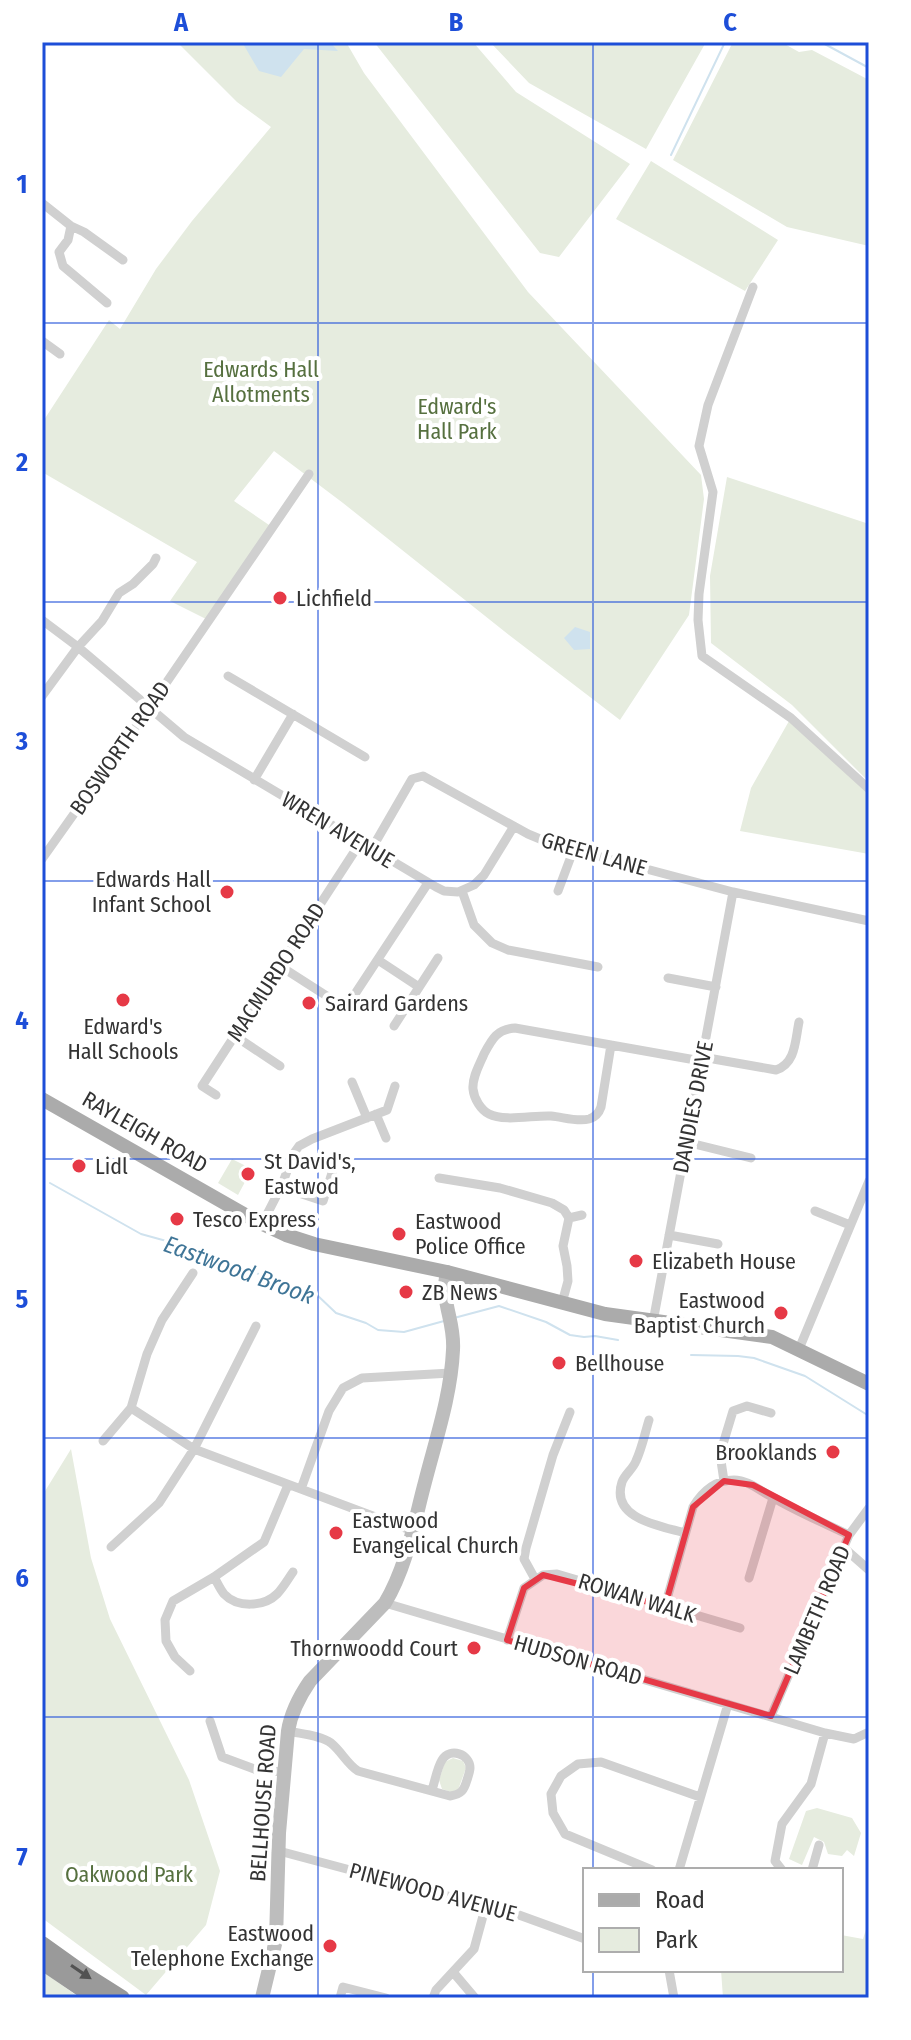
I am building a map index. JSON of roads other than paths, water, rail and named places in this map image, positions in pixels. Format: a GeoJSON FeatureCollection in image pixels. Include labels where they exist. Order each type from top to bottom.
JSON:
{"type":"FeatureCollection","features":[{"type":"Feature","properties":{"kind":"highway"},"geometry":{"type":"LineString","coordinates":[[42,1944],[122,1998]]}},
{"type":"Feature","properties":{"kind":"highway"},"geometry":{"type":"LineString","coordinates":[[42,1962],[95,1998]]}},
{"type":"Feature","properties":{"kind":"main road","name":"RAYLEIGH ROAD"},"geometry":{"type":"LineString","coordinates":[[42,1099],[286,1235],[314,1244],[447,1272],[605,1314],[772,1337],[869,1384]]}},
{"type":"Feature","properties":{"kind":"street"},"geometry":{"type":"LineString","coordinates":[[42,203],[123,260]]}},
{"type":"Feature","properties":{"kind":"street"},"geometry":{"type":"LineString","coordinates":[[71,226],[68,240],[59,252],[63,266],[107,303]]}},
{"type":"Feature","properties":{"kind":"street"},"geometry":{"type":"LineString","coordinates":[[753,287],[708,405],[699,446],[713,492],[699,594],[702,656],[791,718],[869,789]]}},
{"type":"Feature","properties":{"kind":"street"},"geometry":{"type":"LineString","coordinates":[[42,341],[60,354]]}},
{"type":"Feature","properties":{"kind":"street","name":"BOSWORTH ROAD"},"geometry":{"type":"LineString","coordinates":[[42,859],[309,474]]}},
{"type":"Feature","properties":{"kind":"street"},"geometry":{"type":"LineString","coordinates":[[42,696],[78,647],[102,621],[117,595],[143,574],[156,558]]}},
{"type":"Feature","properties":{"kind":"street","name":"WREN AVENUE"},"geometry":{"type":"LineString","coordinates":[[42,620],[184,737],[428,883],[444,891],[462,891]]}},
{"type":"Feature","properties":{"kind":"street"},"geometry":{"type":"LineString","coordinates":[[228,676],[365,757]]}},
{"type":"Feature","properties":{"kind":"street"},"geometry":{"type":"LineString","coordinates":[[254,780],[293,714]]}},
{"type":"Feature","properties":{"kind":"street","name":"GREEN LANE"},"geometry":{"type":"LineString","coordinates":[[371,850],[409,783],[419,775],[428,777],[540,840],[573,851],[733,892],[869,921]]}},
{"type":"Feature","properties":{"kind":"street"},"geometry":{"type":"LineString","coordinates":[[514,826],[484,875],[462,891],[474,925],[492,943],[508,950],[598,967]]}},
{"type":"Feature","properties":{"kind":"street","name":"MACMURDO ROAD"},"geometry":{"type":"LineString","coordinates":[[216,1095],[202,1086],[360,843]]}},
{"type":"Feature","properties":{"kind":"street"},"geometry":{"type":"LineString","coordinates":[[558,891],[573,851]]}},
{"type":"Feature","properties":{"kind":"street"},"geometry":{"type":"LineString","coordinates":[[280,966],[333,1000],[346,1002],[354,997],[428,883]]}},
{"type":"Feature","properties":{"kind":"street","name":"DANDIES DRIVE"},"geometry":{"type":"LineString","coordinates":[[653,1322],[733,892]]}},
{"type":"Feature","properties":{"kind":"street"},"geometry":{"type":"LineString","coordinates":[[394,1026],[438,958]]}},
{"type":"Feature","properties":{"kind":"street"},"geometry":{"type":"LineString","coordinates":[[378,960],[419,987]]}},
{"type":"Feature","properties":{"kind":"street"},"geometry":{"type":"LineString","coordinates":[[668,978],[716,987]]}},
{"type":"Feature","properties":{"kind":"street"},"geometry":{"type":"LineString","coordinates":[[611,1045],[601,1107],[593,1118],[494,1116],[483,1110],[474,1097],[475,1074],[492,1039],[501,1030],[515,1028],[776,1070],[785,1067],[791,1058],[799,1022]]}},
{"type":"Feature","properties":{"kind":"street"},"geometry":{"type":"LineString","coordinates":[[235,1036],[280,1066]]}},
{"type":"Feature","properties":{"kind":"street"},"geometry":{"type":"LineString","coordinates":[[352,1082],[386,1138]]}},
{"type":"Feature","properties":{"kind":"street"},"geometry":{"type":"LineString","coordinates":[[262,1224],[299,1146],[389,1108],[395,1086]]}},
{"type":"Feature","properties":{"kind":"street"},"geometry":{"type":"LineString","coordinates":[[686,1142],[751,1158]]}},
{"type":"Feature","properties":{"kind":"street"},"geometry":{"type":"LineString","coordinates":[[281,1187],[323,1201],[333,1170]]}},
{"type":"Feature","properties":{"kind":"street"},"geometry":{"type":"LineString","coordinates":[[439,1178],[500,1188],[552,1203],[564,1210],[569,1218],[563,1246],[568,1281],[562,1303]]}},
{"type":"Feature","properties":{"kind":"street"},"geometry":{"type":"LineString","coordinates":[[799,1349],[869,1181]]}},
{"type":"Feature","properties":{"kind":"street"},"geometry":{"type":"LineString","coordinates":[[815,1211],[850,1225]]}},
{"type":"Feature","properties":{"kind":"street"},"geometry":{"type":"LineString","coordinates":[[569,1218],[582,1215]]}},
{"type":"Feature","properties":{"kind":"street"},"geometry":{"type":"LineString","coordinates":[[669,1235],[718,1244]]}},
{"type":"Feature","properties":{"kind":"street","name":"BELLHOUSE ROAD"},"geometry":{"type":"LineString","coordinates":[[262,1998],[276,1940],[288,1731],[296,1705],[310,1681],[385,1603],[397,1581],[413,1531],[451,1373],[453,1344],[444,1289],[447,1272]]}},
{"type":"Feature","properties":{"kind":"street"},"geometry":{"type":"LineString","coordinates":[[103,1441],[131,1408],[147,1354],[162,1320],[193,1273]]}},
{"type":"Feature","properties":{"kind":"street"},"geometry":{"type":"LineString","coordinates":[[111,1547],[159,1503],[194,1449],[256,1326]]}},
{"type":"Feature","properties":{"kind":"street"},"geometry":{"type":"LineString","coordinates":[[301,1489],[329,1411],[343,1388],[362,1378],[451,1373]]}},
{"type":"Feature","properties":{"kind":"street"},"geometry":{"type":"LineString","coordinates":[[724,1481],[720,1454],[733,1411],[747,1406],[771,1413]]}},
{"type":"Feature","properties":{"kind":"street"},"geometry":{"type":"LineString","coordinates":[[131,1408],[194,1449],[413,1531]]}},
{"type":"Feature","properties":{"kind":"street"},"geometry":{"type":"LineString","coordinates":[[507,1640],[524,1588],[535,1579],[524,1559],[526,1548],[553,1455],[570,1412]]}},
{"type":"Feature","properties":{"kind":"street"},"geometry":{"type":"LineString","coordinates":[[649,1420],[635,1465],[623,1479],[620,1495],[625,1509],[639,1520],[685,1533]]}},
{"type":"Feature","properties":{"kind":"street"},"geometry":{"type":"LineString","coordinates":[[665,1606],[693,1507],[701,1495],[724,1481],[745,1482],[849,1535]]}},
{"type":"Feature","properties":{"kind":"street"},"geometry":{"type":"LineString","coordinates":[[190,1671],[175,1657],[166,1641],[165,1620],[173,1601],[264,1542],[288,1485]]}},
{"type":"Feature","properties":{"kind":"street"},"geometry":{"type":"LineString","coordinates":[[749,1578],[758,1569],[773,1498]]}},
{"type":"Feature","properties":{"kind":"street","name":"LAMBETH ROAD"},"geometry":{"type":"LineString","coordinates":[[771,1716],[849,1535],[869,1508]]}},
{"type":"Feature","properties":{"kind":"street"},"geometry":{"type":"LineString","coordinates":[[844,1548],[869,1570]]}},
{"type":"Feature","properties":{"kind":"street"},"geometry":{"type":"LineString","coordinates":[[214,1577],[225,1596],[257,1606],[278,1593],[293,1572]]}},
{"type":"Feature","properties":{"kind":"street","name":"ROWAN WALK"},"geometry":{"type":"LineString","coordinates":[[535,1579],[557,1574],[740,1628]]}},
{"type":"Feature","properties":{"kind":"street","name":"HUDSON ROAD"},"geometry":{"type":"LineString","coordinates":[[385,1603],[825,1733],[854,1739],[869,1732]]}},
{"type":"Feature","properties":{"kind":"street"},"geometry":{"type":"LineString","coordinates":[[724,1624],[728,1610]]}},
{"type":"Feature","properties":{"kind":"street"},"geometry":{"type":"LineString","coordinates":[[680,1868],[728,1704]]}},
{"type":"Feature","properties":{"kind":"street"},"geometry":{"type":"LineString","coordinates":[[210,1721],[222,1757],[257,1770],[285,1772]]}},
{"type":"Feature","properties":{"kind":"street"},"geometry":{"type":"LineString","coordinates":[[288,1731],[324,1739],[358,1771],[450,1796],[464,1790],[471,1770],[466,1758],[454,1752],[447,1754],[442,1759],[432,1790]]}},
{"type":"Feature","properties":{"kind":"street"},"geometry":{"type":"LineString","coordinates":[[780,1868],[775,1861],[782,1824],[811,1784],[825,1733]]}},
{"type":"Feature","properties":{"kind":"street"},"geometry":{"type":"LineString","coordinates":[[647,1868],[565,1834],[553,1813],[551,1794],[561,1776],[578,1764],[601,1762],[700,1797]]}},
{"type":"Feature","properties":{"kind":"street"},"geometry":{"type":"LineString","coordinates":[[813,1868],[819,1845]]}},
{"type":"Feature","properties":{"kind":"street","name":"PINEWOOD AVENUE"},"geometry":{"type":"LineString","coordinates":[[279,1851],[486,1905],[583,1938]]}},
{"type":"Feature","properties":{"kind":"street"},"geometry":{"type":"LineString","coordinates":[[433,1998],[436,1990],[474,1949],[486,1905]]}},
{"type":"Feature","properties":{"kind":"street"},"geometry":{"type":"LineString","coordinates":[[453,1972],[475,1998]]}},
{"type":"Feature","properties":{"kind":"street"},"geometry":{"type":"LineString","coordinates":[[669,1972],[674,1998]]}},
{"type":"Feature","properties":{"kind":"street"},"geometry":{"type":"LineString","coordinates":[[340,1998],[343,1987],[386,1998]]}},
{"type":"Feature","properties":{"kind":"water"},"geometry":{"type":"Polygon","coordinates":[[[242,42],[330,42],[338,51],[304,49],[281,77],[259,71],[242,42]]]}},
{"type":"Feature","properties":{"kind":"water"},"geometry":{"type":"Polygon","coordinates":[[[575,627],[590,632],[590,649],[574,650],[564,638],[575,627]]]}},
{"type":"Feature","properties":{"kind":"waterway"},"geometry":{"type":"LineString","coordinates":[[671,155],[725,42]]}},
{"type":"Feature","properties":{"kind":"waterway"},"geometry":{"type":"LineString","coordinates":[[821,42],[869,68]]}},
{"type":"Feature","properties":{"kind":"waterway","name":"Eastwood Brook"},"geometry":{"type":"LineString","coordinates":[[50,1183],[141,1234],[170,1242],[218,1264],[263,1275],[316,1294],[336,1313],[378,1330],[404,1332],[444,1321]]}},
{"type":"Feature","properties":{"kind":"waterway","name":"Eastwood Brook"},"geometry":{"type":"LineString","coordinates":[[454,1318],[499,1306],[546,1322],[570,1335],[618,1340]]}},
{"type":"Feature","properties":{"kind":"waterway","name":"Eastwood Brook"},"geometry":{"type":"LineString","coordinates":[[691,1355],[754,1358],[805,1376],[869,1416]]}},
{"type":"Feature","properties":{"kind":"place","name":"Lichfield"},"geometry":{"type":"Point","coordinates":[280,598]}},
{"type":"Feature","properties":{"kind":"place","name":"Edwards Hall Infant School"},"geometry":{"type":"Point","coordinates":[227,892]}},
{"type":"Feature","properties":{"kind":"place","name":"Edward's Hall Schools"},"geometry":{"type":"Point","coordinates":[123,1000]}},
{"type":"Feature","properties":{"kind":"place","name":"Sairard Gardens"},"geometry":{"type":"Point","coordinates":[309,1003]}},
{"type":"Feature","properties":{"kind":"place","name":"Lidl"},"geometry":{"type":"Point","coordinates":[79,1166]}},
{"type":"Feature","properties":{"kind":"place","name":"St David's, Eastwod"},"geometry":{"type":"Point","coordinates":[248,1174]}},
{"type":"Feature","properties":{"kind":"place","name":"Tesco Express"},"geometry":{"type":"Point","coordinates":[177,1219]}},
{"type":"Feature","properties":{"kind":"place","name":"Eastwood Police Office"},"geometry":{"type":"Point","coordinates":[399,1234]}},
{"type":"Feature","properties":{"kind":"place","name":"Elizabeth House"},"geometry":{"type":"Point","coordinates":[636,1261]}},
{"type":"Feature","properties":{"kind":"place","name":"ZB News"},"geometry":{"type":"Point","coordinates":[406,1292]}},
{"type":"Feature","properties":{"kind":"place","name":"Eastwood Baptist Church"},"geometry":{"type":"Point","coordinates":[781,1313]}},
{"type":"Feature","properties":{"kind":"place","name":"Bellhouse"},"geometry":{"type":"Point","coordinates":[559,1363]}},
{"type":"Feature","properties":{"kind":"place","name":"Brooklands"},"geometry":{"type":"Point","coordinates":[833,1452]}},
{"type":"Feature","properties":{"kind":"place","name":"Eastwood Evangelical Church"},"geometry":{"type":"Point","coordinates":[336,1533]}},
{"type":"Feature","properties":{"kind":"place","name":"Thornwoodd Court"},"geometry":{"type":"Point","coordinates":[474,1648]}},
{"type":"Feature","properties":{"kind":"place","name":"Eastwood Telephone Exchange"},"geometry":{"type":"Point","coordinates":[330,1946]}},
{"type":"Feature","properties":{"kind":"park label","name":"Edwards Hall Allotments"},"geometry":{"type":"Point","coordinates":[261,382]}},
{"type":"Feature","properties":{"kind":"park label","name":"Edward's Hall Park"},"geometry":{"type":"Point","coordinates":[457,418]}},
{"type":"Feature","properties":{"kind":"park label","name":"Oakwood Park"},"geometry":{"type":"Point","coordinates":[129,1874]}}]}
